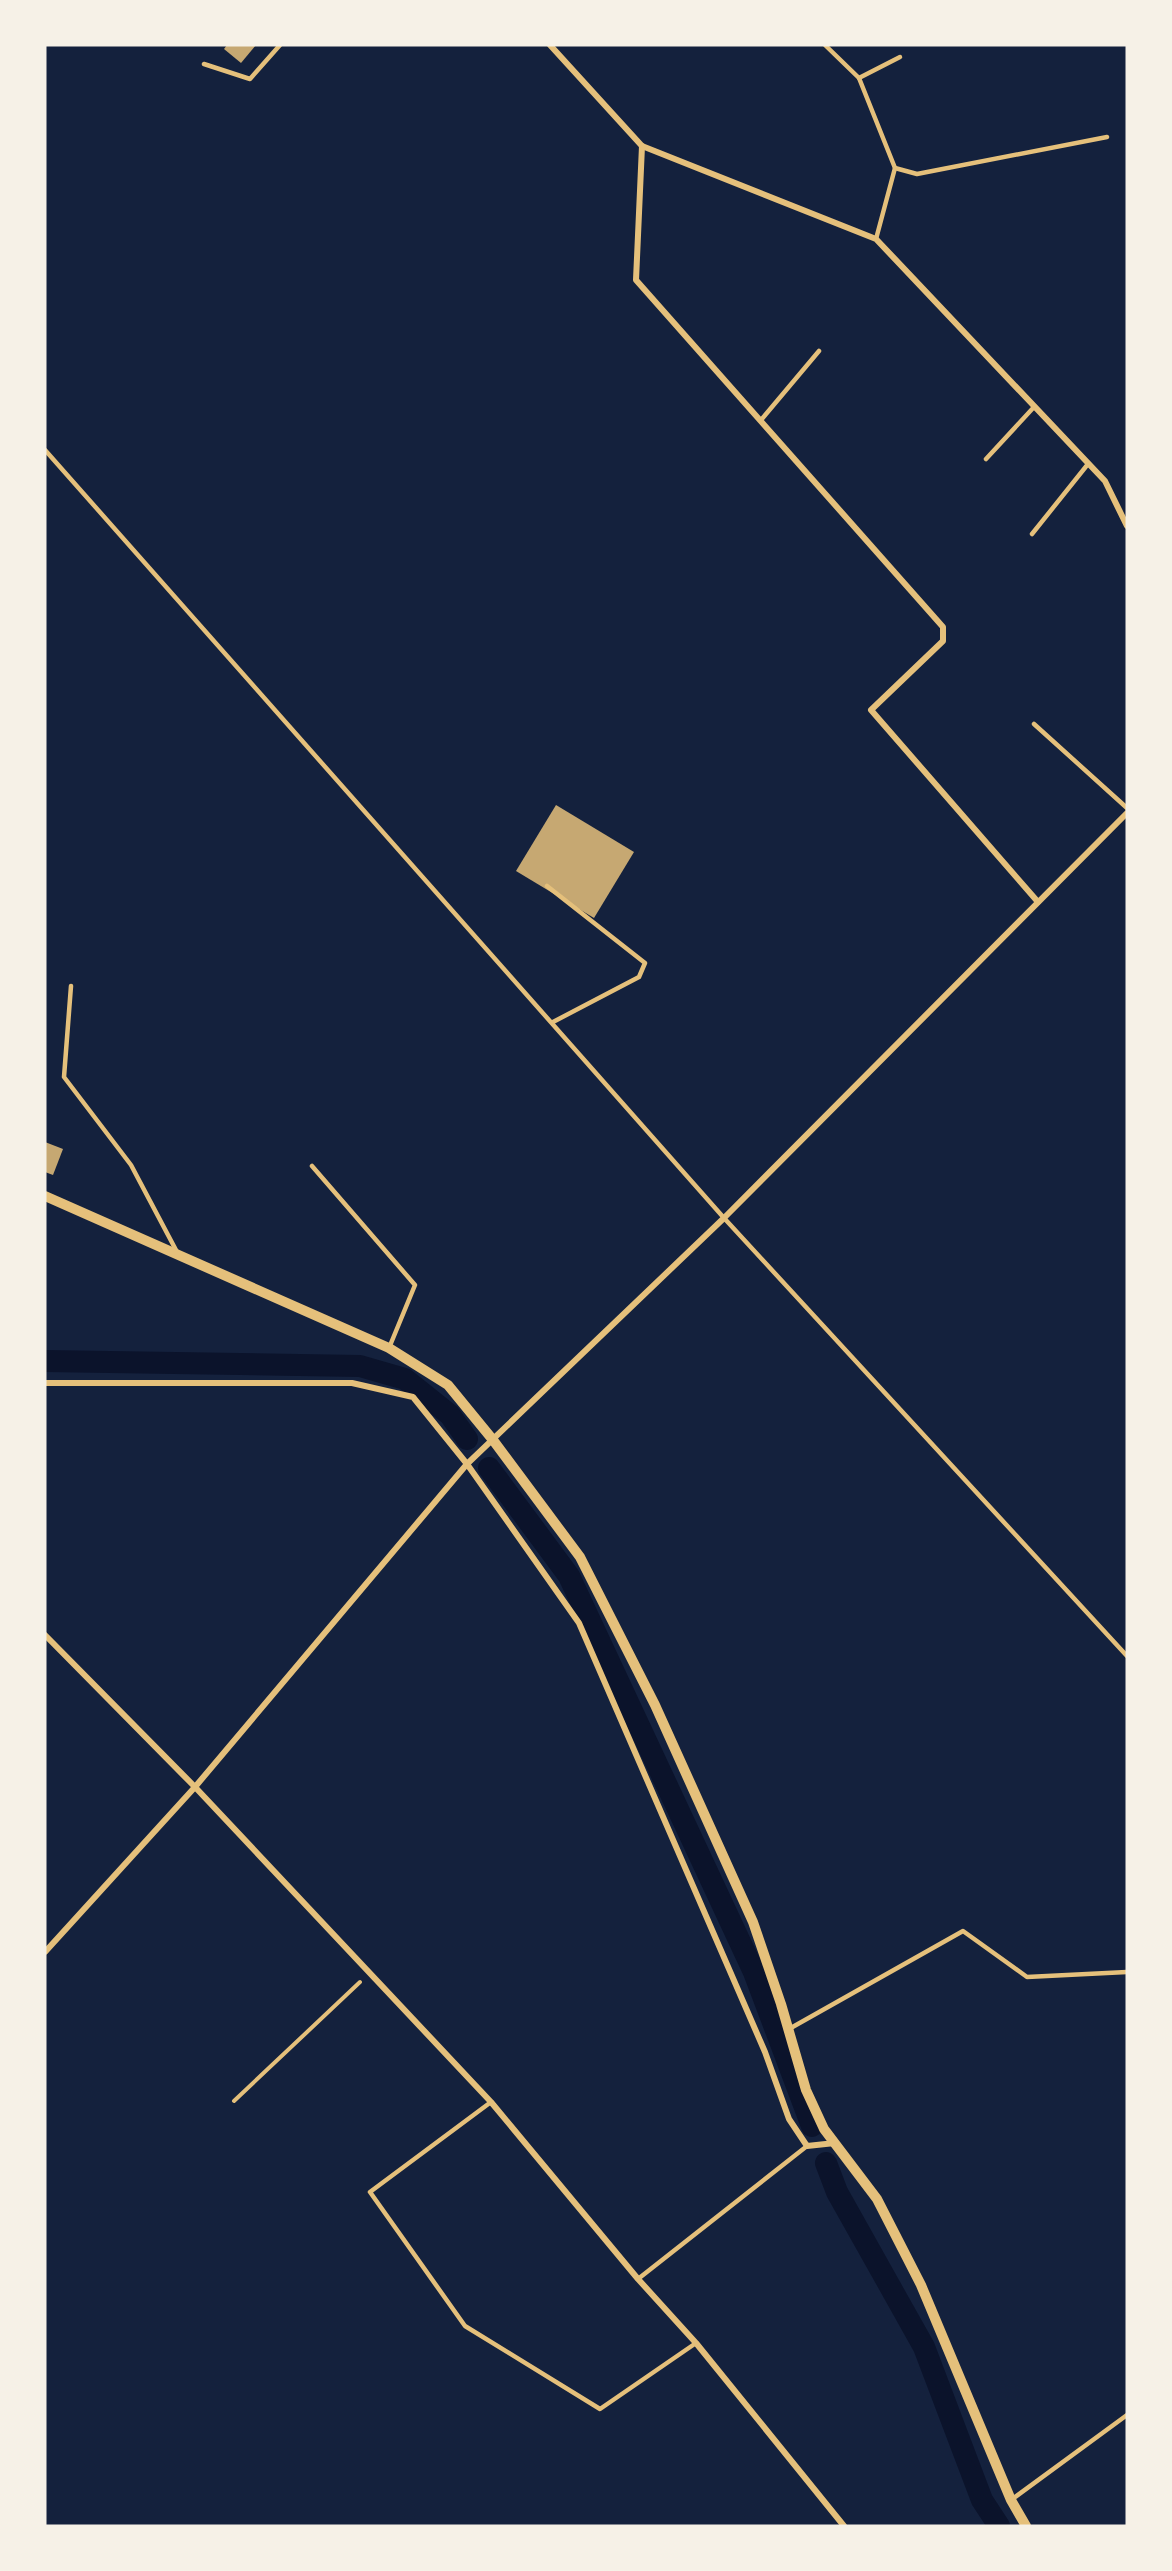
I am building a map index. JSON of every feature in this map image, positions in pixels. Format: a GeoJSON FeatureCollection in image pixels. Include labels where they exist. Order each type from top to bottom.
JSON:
{"type":"FeatureCollection","features":[{"type":"Feature","properties":{"kind":"street"},"geometry":{"type":"LineString","coordinates":[[550,45],[642,146],[876,239],[1106,481],[1127,526]]}},
{"type":"Feature","properties":{"kind":"street"},"geometry":{"type":"LineString","coordinates":[[642,146],[636,280],[943,627],[943,641],[871,710],[1038,902]]}},
{"type":"Feature","properties":{"kind":"street"},"geometry":{"type":"LineString","coordinates":[[45,1952],[195,1787],[467,1464],[723,1218],[1127,813]]}},
{"type":"Feature","properties":{"kind":"street"},"geometry":{"type":"LineString","coordinates":[[45,1196],[389,1348],[448,1385],[493,1440],[580,1557],[655,1705],[753,1922],[789,2030],[806,2090],[824,2128],[877,2199],[921,2286],[1011,2500],[1026,2526]]}},
{"type":"Feature","properties":{"kind":"street"},"geometry":{"type":"LineString","coordinates":[[45,1383],[352,1383],[413,1397],[467,1464],[579,1623],[765,2052],[789,2120],[807,2146],[835,2143]]}},
{"type":"Feature","properties":{"kind":"street"},"geometry":{"type":"LineString","coordinates":[[45,1635],[195,1787],[491,2102],[638,2279],[696,2343],[844,2526]]}},
{"type":"Feature","properties":{"kind":"lane"},"geometry":{"type":"LineString","coordinates":[[204,64],[250,79],[279,45]]}},
{"type":"Feature","properties":{"kind":"lane"},"geometry":{"type":"LineString","coordinates":[[825,45],[859,78],[895,168],[876,239]]}},
{"type":"Feature","properties":{"kind":"lane"},"geometry":{"type":"LineString","coordinates":[[859,78],[900,57]]}},
{"type":"Feature","properties":{"kind":"lane"},"geometry":{"type":"LineString","coordinates":[[895,168],[917,174],[1107,137]]}},
{"type":"Feature","properties":{"kind":"lane"},"geometry":{"type":"LineString","coordinates":[[760,420],[819,351]]}},
{"type":"Feature","properties":{"kind":"lane"},"geometry":{"type":"LineString","coordinates":[[986,459],[1034,407]]}},
{"type":"Feature","properties":{"kind":"lane"},"geometry":{"type":"LineString","coordinates":[[45,450],[723,1218],[1127,1656]]}},
{"type":"Feature","properties":{"kind":"lane"},"geometry":{"type":"LineString","coordinates":[[1032,534],[1088,464]]}},
{"type":"Feature","properties":{"kind":"lane"},"geometry":{"type":"LineString","coordinates":[[1034,724],[1127,808]]}},
{"type":"Feature","properties":{"kind":"lane"},"geometry":{"type":"LineString","coordinates":[[547,886],[645,963],[639,977],[553,1023]]}},
{"type":"Feature","properties":{"kind":"lane"},"geometry":{"type":"LineString","coordinates":[[71,986],[64,1077],[131,1164],[179,1256]]}},
{"type":"Feature","properties":{"kind":"lane"},"geometry":{"type":"LineString","coordinates":[[312,1166],[415,1285],[389,1348]]}},
{"type":"Feature","properties":{"kind":"lane"},"geometry":{"type":"LineString","coordinates":[[789,2030],[963,1931],[1027,1977],[1127,1972]]}},
{"type":"Feature","properties":{"kind":"lane"},"geometry":{"type":"LineString","coordinates":[[491,2102],[370,2192],[465,2326],[600,2409],[696,2343]]}},
{"type":"Feature","properties":{"kind":"lane"},"geometry":{"type":"LineString","coordinates":[[638,2279],[807,2146]]}},
{"type":"Feature","properties":{"kind":"lane"},"geometry":{"type":"LineString","coordinates":[[1011,2500],[1127,2415]]}},
{"type":"Feature","properties":{"kind":"path"},"geometry":{"type":"LineString","coordinates":[[234,2101],[369,1973]]}},
{"type":"Feature","properties":{"kind":"building"},"geometry":{"type":"Polygon","coordinates":[[[227,45],[256,45],[241,63],[224,49],[227,45]]]}},
{"type":"Feature","properties":{"kind":"building"},"geometry":{"type":"Polygon","coordinates":[[[556,805],[634,852],[594,918],[516,871],[556,805]]]}},
{"type":"Feature","properties":{"kind":"building"},"geometry":{"type":"Polygon","coordinates":[[[45,1142],[63,1149],[53,1175],[45,1172],[45,1142]]]}},
{"type":"Feature","properties":{"kind":"waterway"},"geometry":{"type":"LineString","coordinates":[[45,1361],[360,1366],[405,1379],[450,1415],[467,1439]]}},
{"type":"Feature","properties":{"kind":"waterway"},"geometry":{"type":"LineString","coordinates":[[489,1468],[569,1576],[754,1972],[812,2126]]}},
{"type":"Feature","properties":{"kind":"waterway"},"geometry":{"type":"LineString","coordinates":[[826,2163],[837,2192],[924,2347],[982,2500],[999,2526]]}}]}
